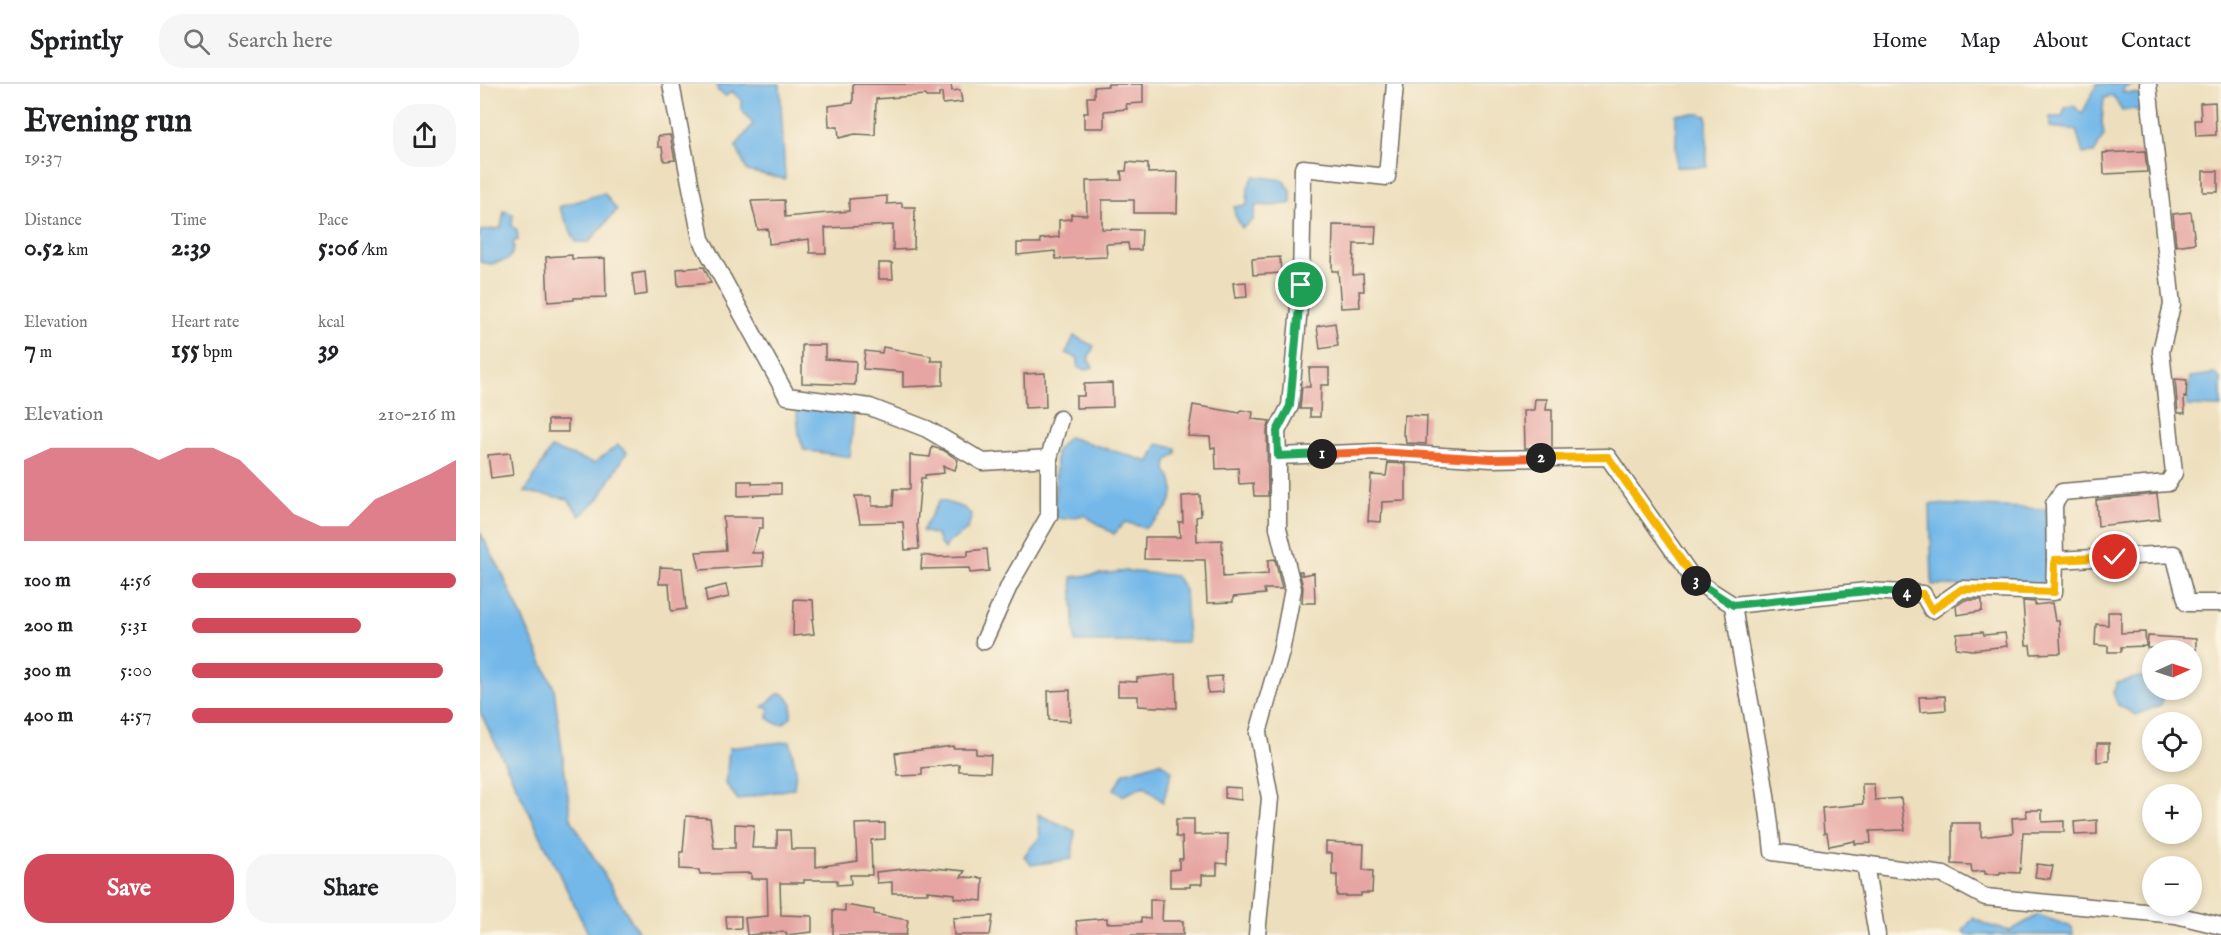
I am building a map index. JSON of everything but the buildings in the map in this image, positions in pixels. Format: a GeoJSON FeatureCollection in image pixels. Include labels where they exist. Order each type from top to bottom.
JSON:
{"type":"FeatureCollection","features":[{"type":"Feature","properties":{"kind":"street"},"geometry":{"type":"LineString","coordinates":[[670,84],[701,239],[787,396],[870,407],[927,429],[983,462],[1049,458]]}},
{"type":"Feature","properties":{"kind":"street"},"geometry":{"type":"LineString","coordinates":[[1257,935],[1270,798],[1258,733],[1281,652],[1293,588],[1278,528],[1277,431],[1290,406],[1299,307],[1303,168],[1387,177],[1395,84]]}},
{"type":"Feature","properties":{"kind":"street"},"geometry":{"type":"LineString","coordinates":[[1278,456],[1378,452],[1491,459],[1608,457],[1694,580],[1733,605],[1867,591],[1923,594],[1932,610],[1962,589],[2054,592],[2054,504],[2062,492],[2168,483],[2174,473],[2161,351],[2172,305],[2148,84]]}},
{"type":"Feature","properties":{"kind":"street"},"geometry":{"type":"LineString","coordinates":[[984,641],[1010,584],[1049,516],[1049,458],[1060,419]]}},
{"type":"Feature","properties":{"kind":"street"},"geometry":{"type":"LineString","coordinates":[[2055,560],[2174,554],[2187,603],[2221,603]]}},
{"type":"Feature","properties":{"kind":"street"},"geometry":{"type":"LineString","coordinates":[[1733,605],[1746,687],[1768,797],[1773,852],[1944,875],[1985,897],[2176,915],[2221,926]]}},
{"type":"Feature","properties":{"kind":"street"},"geometry":{"type":"LineString","coordinates":[[1864,864],[1877,935]]}},
{"type":"Feature","properties":{"kind":"water"},"geometry":{"type":"Polygon","coordinates":[[[716,84],[780,84],[785,179],[747,171],[736,146],[753,124],[741,109],[741,100],[732,91],[726,96],[718,91],[716,84]]]}},
{"type":"Feature","properties":{"kind":"water"},"geometry":{"type":"Polygon","coordinates":[[[2097,84],[2137,84],[2123,88],[2123,92],[2139,94],[2147,104],[2146,116],[2134,109],[2122,111],[2113,96],[2104,98],[2102,122],[2104,135],[2094,153],[2083,154],[2076,130],[2050,127],[2050,117],[2062,117],[2065,108],[2073,105],[2082,114],[2097,84]]]}},
{"type":"Feature","properties":{"kind":"water"},"geometry":{"type":"Polygon","coordinates":[[[1676,114],[1707,116],[1707,167],[1676,167],[1676,114]]]}},
{"type":"Feature","properties":{"kind":"water"},"geometry":{"type":"Polygon","coordinates":[[[1254,176],[1283,180],[1291,190],[1291,203],[1273,206],[1256,205],[1253,220],[1242,228],[1235,215],[1234,207],[1247,205],[1248,187],[1254,176]]]}},
{"type":"Feature","properties":{"kind":"water"},"geometry":{"type":"Polygon","coordinates":[[[604,193],[617,210],[589,242],[576,242],[559,207],[604,193]]]}},
{"type":"Feature","properties":{"kind":"water"},"geometry":{"type":"Polygon","coordinates":[[[504,211],[513,214],[512,226],[517,230],[518,240],[513,242],[514,249],[509,259],[491,264],[480,262],[480,231],[501,228],[504,211]]]}},
{"type":"Feature","properties":{"kind":"water"},"geometry":{"type":"Polygon","coordinates":[[[1074,336],[1094,346],[1088,359],[1093,367],[1086,370],[1078,368],[1078,358],[1066,353],[1074,336]]]}},
{"type":"Feature","properties":{"kind":"water"},"geometry":{"type":"Polygon","coordinates":[[[2215,374],[2221,379],[2221,407],[2187,406],[2190,377],[2215,374]]]}},
{"type":"Feature","properties":{"kind":"water"},"geometry":{"type":"Polygon","coordinates":[[[796,402],[854,413],[850,457],[804,450],[799,435],[796,402]]]}},
{"type":"Feature","properties":{"kind":"water"},"geometry":{"type":"Polygon","coordinates":[[[1068,437],[1150,462],[1158,444],[1176,448],[1176,454],[1167,461],[1166,470],[1171,479],[1173,495],[1166,509],[1145,528],[1125,522],[1114,534],[1084,515],[1065,519],[1055,517],[1056,451],[1068,437]]]}},
{"type":"Feature","properties":{"kind":"water"},"geometry":{"type":"Polygon","coordinates":[[[618,445],[627,452],[599,498],[580,516],[568,499],[525,492],[551,448],[594,463],[618,445]]]}},
{"type":"Feature","properties":{"kind":"water"},"geometry":{"type":"Polygon","coordinates":[[[940,500],[964,508],[972,515],[967,530],[948,543],[945,549],[940,544],[937,535],[922,531],[940,500]]]}},
{"type":"Feature","properties":{"kind":"water"},"geometry":{"type":"Polygon","coordinates":[[[1930,504],[2047,509],[2048,579],[2037,587],[1932,585],[1930,504]]]}},
{"type":"Feature","properties":{"kind":"water"},"geometry":{"type":"Polygon","coordinates":[[[480,532],[500,569],[554,688],[571,819],[640,935],[589,935],[480,712],[480,532]]]}},
{"type":"Feature","properties":{"kind":"water"},"geometry":{"type":"Polygon","coordinates":[[[1127,571],[1176,576],[1185,590],[1188,642],[1075,642],[1072,577],[1127,571]]]}},
{"type":"Feature","properties":{"kind":"water"},"geometry":{"type":"Polygon","coordinates":[[[2142,677],[2142,700],[2162,700],[2161,705],[2136,715],[2118,705],[2113,693],[2117,683],[2142,677]]]}},
{"type":"Feature","properties":{"kind":"water"},"geometry":{"type":"Polygon","coordinates":[[[778,694],[784,694],[792,704],[791,717],[783,724],[775,723],[768,718],[769,708],[763,707],[778,694]]]}},
{"type":"Feature","properties":{"kind":"water"},"geometry":{"type":"Polygon","coordinates":[[[790,741],[796,770],[794,788],[738,800],[726,784],[729,748],[790,741]]]}},
{"type":"Feature","properties":{"kind":"water"},"geometry":{"type":"Polygon","coordinates":[[[1160,762],[1172,771],[1163,802],[1144,786],[1122,796],[1114,789],[1124,773],[1160,762]]]}},
{"type":"Feature","properties":{"kind":"water"},"geometry":{"type":"Polygon","coordinates":[[[1038,814],[1075,831],[1072,859],[1031,865],[1024,856],[1040,837],[1038,814]]]}},
{"type":"Feature","properties":{"kind":"water"},"geometry":{"type":"Polygon","coordinates":[[[2038,915],[2072,927],[2073,935],[1966,935],[1963,931],[1973,918],[1987,925],[2010,931],[2038,915]]]}},
{"type":"Feature","properties":{"kind":"route"},"geometry":{"type":"LineString","coordinates":[[1301,285],[1290,406],[1277,431],[1278,456],[1378,452],[1491,459],[1608,457],[1694,580],[1733,605],[1867,591],[1923,594],[1932,610],[1962,589],[2054,592],[2055,560],[2115,557]]}}]}
